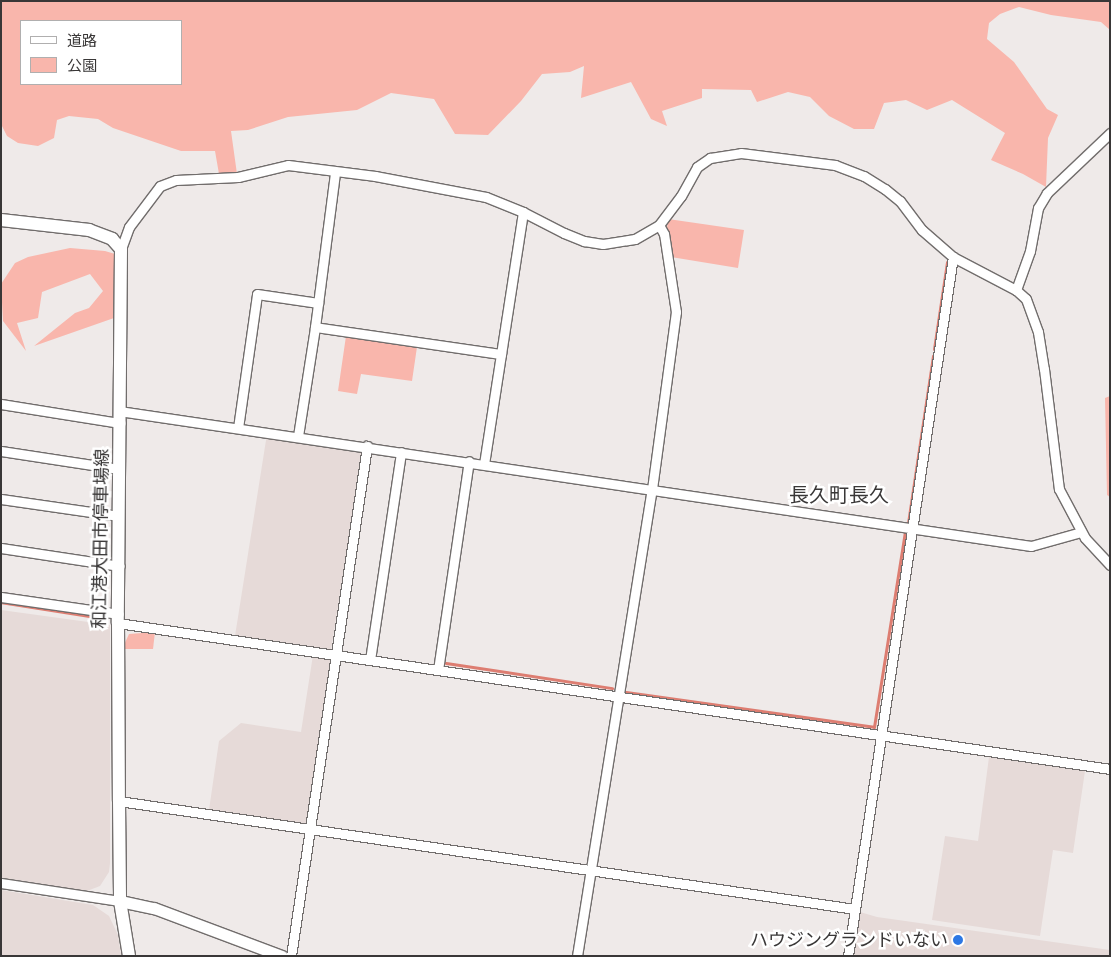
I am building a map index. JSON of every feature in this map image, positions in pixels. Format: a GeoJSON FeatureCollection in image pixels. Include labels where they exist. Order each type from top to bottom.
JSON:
{"type":"FeatureCollection","features":[{"type":"Feature","properties":{"kind":"main road"},"geometry":{"type":"LineString","coordinates":[[1,220],[88,230],[112,239],[121,249]]}},
{"type":"Feature","properties":{"kind":"main road","name":"和江港大田市停車場線"},"geometry":{"type":"LineString","coordinates":[[121,249],[120,566],[118,618],[120,901],[129,956]]}},
{"type":"Feature","properties":{"kind":"street"},"geometry":{"type":"LineString","coordinates":[[1016,290],[1030,251],[1038,208],[1047,193],[1110,133]]}},
{"type":"Feature","properties":{"kind":"street"},"geometry":{"type":"LineString","coordinates":[[121,249],[129,227],[160,186],[176,180],[238,177],[288,165],[375,176],[486,197],[523,212],[564,233],[584,241],[603,244],[635,239],[659,226],[697,167],[710,158],[741,153],[835,165],[864,176],[900,201],[922,230],[953,258],[1016,290],[1026,299],[1038,332],[1059,490],[1081,532],[1110,565]]}},
{"type":"Feature","properties":{"kind":"street"},"geometry":{"type":"LineString","coordinates":[[298,436],[315,327],[335,172]]}},
{"type":"Feature","properties":{"kind":"street"},"geometry":{"type":"LineString","coordinates":[[484,464],[523,212]]}},
{"type":"Feature","properties":{"kind":"street"},"geometry":{"type":"LineString","coordinates":[[578,956],[652,489],[676,312],[664,234],[659,226]]}},
{"type":"Feature","properties":{"kind":"street"},"geometry":{"type":"LineString","coordinates":[[848,956],[953,258]]}},
{"type":"Feature","properties":{"kind":"street"},"geometry":{"type":"LineString","coordinates":[[238,428],[257,294],[318,302]]}},
{"type":"Feature","properties":{"kind":"street"},"geometry":{"type":"LineString","coordinates":[[315,327],[500,354]]}},
{"type":"Feature","properties":{"kind":"street"},"geometry":{"type":"LineString","coordinates":[[1,404],[238,428],[298,436],[1031,546],[1081,532]]}},
{"type":"Feature","properties":{"kind":"street"},"geometry":{"type":"LineString","coordinates":[[291,956],[367,446]]}},
{"type":"Feature","properties":{"kind":"street"},"geometry":{"type":"LineString","coordinates":[[1,451],[119,469]]}},
{"type":"Feature","properties":{"kind":"street"},"geometry":{"type":"LineString","coordinates":[[370,660],[401,452]]}},
{"type":"Feature","properties":{"kind":"street"},"geometry":{"type":"LineString","coordinates":[[438,670],[469,462]]}},
{"type":"Feature","properties":{"kind":"street"},"geometry":{"type":"LineString","coordinates":[[1,499],[119,516]]}},
{"type":"Feature","properties":{"kind":"street"},"geometry":{"type":"LineString","coordinates":[[1,548],[120,566]]}},
{"type":"Feature","properties":{"kind":"street"},"geometry":{"type":"LineString","coordinates":[[1,597],[337,655],[880,737],[1110,769]]}},
{"type":"Feature","properties":{"kind":"street"},"geometry":{"type":"LineString","coordinates":[[119,801],[856,909]]}},
{"type":"Feature","properties":{"kind":"street"},"geometry":{"type":"LineString","coordinates":[[1,884],[120,901],[154,908],[282,956]]}},
{"type":"Feature","properties":{"kind":"shaded area"},"geometry":{"type":"Polygon","coordinates":[[[267,434],[363,449],[331,651],[235,635],[267,434]]]}},
{"type":"Feature","properties":{"kind":"shaded area"},"geometry":{"type":"Polygon","coordinates":[[[1,600],[108,617],[107,621],[1,604],[1,600]]]}},
{"type":"Feature","properties":{"kind":"shaded area"},"geometry":{"type":"Polygon","coordinates":[[[1,610],[110,625],[110,863],[109,872],[100,886],[87,891],[1,878],[1,610]]]}},
{"type":"Feature","properties":{"kind":"shaded area"},"geometry":{"type":"Polygon","coordinates":[[[313,655],[333,659],[308,822],[305,825],[209,810],[219,741],[241,723],[301,732],[313,655]]]}},
{"type":"Feature","properties":{"kind":"shaded area"},"geometry":{"type":"Polygon","coordinates":[[[989,757],[1085,771],[1073,853],[1053,850],[1040,936],[932,920],[945,836],[978,841],[989,757]]]}},
{"type":"Feature","properties":{"kind":"shaded area"},"geometry":{"type":"Polygon","coordinates":[[[1,890],[93,905],[109,916],[118,935],[121,956],[1,956],[1,890]]]}},
{"type":"Feature","properties":{"kind":"shaded area"},"geometry":{"type":"Polygon","coordinates":[[[860,912],[877,917],[1110,950],[1110,956],[852,956],[860,912]]]}},
{"type":"Feature","properties":{"kind":"green space"},"geometry":{"type":"Polygon","coordinates":[[[1,1],[1110,1],[1110,30],[1101,22],[1051,15],[1019,7],[1000,14],[989,23],[987,39],[1014,62],[1047,109],[1058,115],[1048,138],[1046,187],[1023,174],[991,160],[1005,133],[952,100],[927,110],[906,100],[884,103],[874,129],[854,129],[829,116],[810,97],[788,92],[757,102],[751,90],[702,89],[702,98],[662,111],[667,126],[651,119],[631,82],[581,98],[584,66],[570,72],[542,74],[521,101],[488,135],[455,134],[434,99],[391,93],[357,110],[288,117],[248,130],[231,131],[237,174],[219,174],[215,151],[181,151],[113,128],[98,119],[69,116],[57,120],[54,138],[38,146],[18,143],[7,136],[1,124],[1,1]]]}},
{"type":"Feature","properties":{"kind":"green space"},"geometry":{"type":"Polygon","coordinates":[[[668,219],[744,230],[738,268],[671,257],[667,228],[668,219]]]}},
{"type":"Feature","properties":{"kind":"green space"},"geometry":{"type":"Polygon","coordinates":[[[70,248],[105,251],[115,254],[117,308],[114,318],[34,346],[75,313],[89,308],[103,291],[90,274],[42,292],[38,318],[17,323],[26,351],[3,321],[1,284],[15,263],[28,257],[70,248]]]}},
{"type":"Feature","properties":{"kind":"green space"},"geometry":{"type":"Polygon","coordinates":[[[346,336],[417,347],[412,381],[361,374],[357,394],[338,391],[346,336]]]}},
{"type":"Feature","properties":{"kind":"green space"},"geometry":{"type":"Polygon","coordinates":[[[1110,396],[1110,497],[1107,495],[1105,398],[1110,396]]]}},
{"type":"Feature","properties":{"kind":"green space"},"geometry":{"type":"Polygon","coordinates":[[[155,632],[153,649],[122,649],[129,634],[155,632]]]}},
{"type":"Feature","properties":{"kind":"waterway"},"geometry":{"type":"LineString","coordinates":[[934,349],[947,262]]}},
{"type":"Feature","properties":{"kind":"waterway"},"geometry":{"type":"LineString","coordinates":[[908,523],[933,356]]}},
{"type":"Feature","properties":{"kind":"waterway"},"geometry":{"type":"LineString","coordinates":[[626,692],[874,727],[905,531]]}},
{"type":"Feature","properties":{"kind":"waterway"},"geometry":{"type":"LineString","coordinates":[[446,663],[612,688]]}},
{"type":"Feature","properties":{"kind":"place","name":"ハウジングランドいない"},"geometry":{"type":"Point","coordinates":[958,940]}},
{"type":"Feature","properties":{"kind":"district","name":"長久町長久"},"geometry":{"type":"Point","coordinates":[839,495]}}]}
